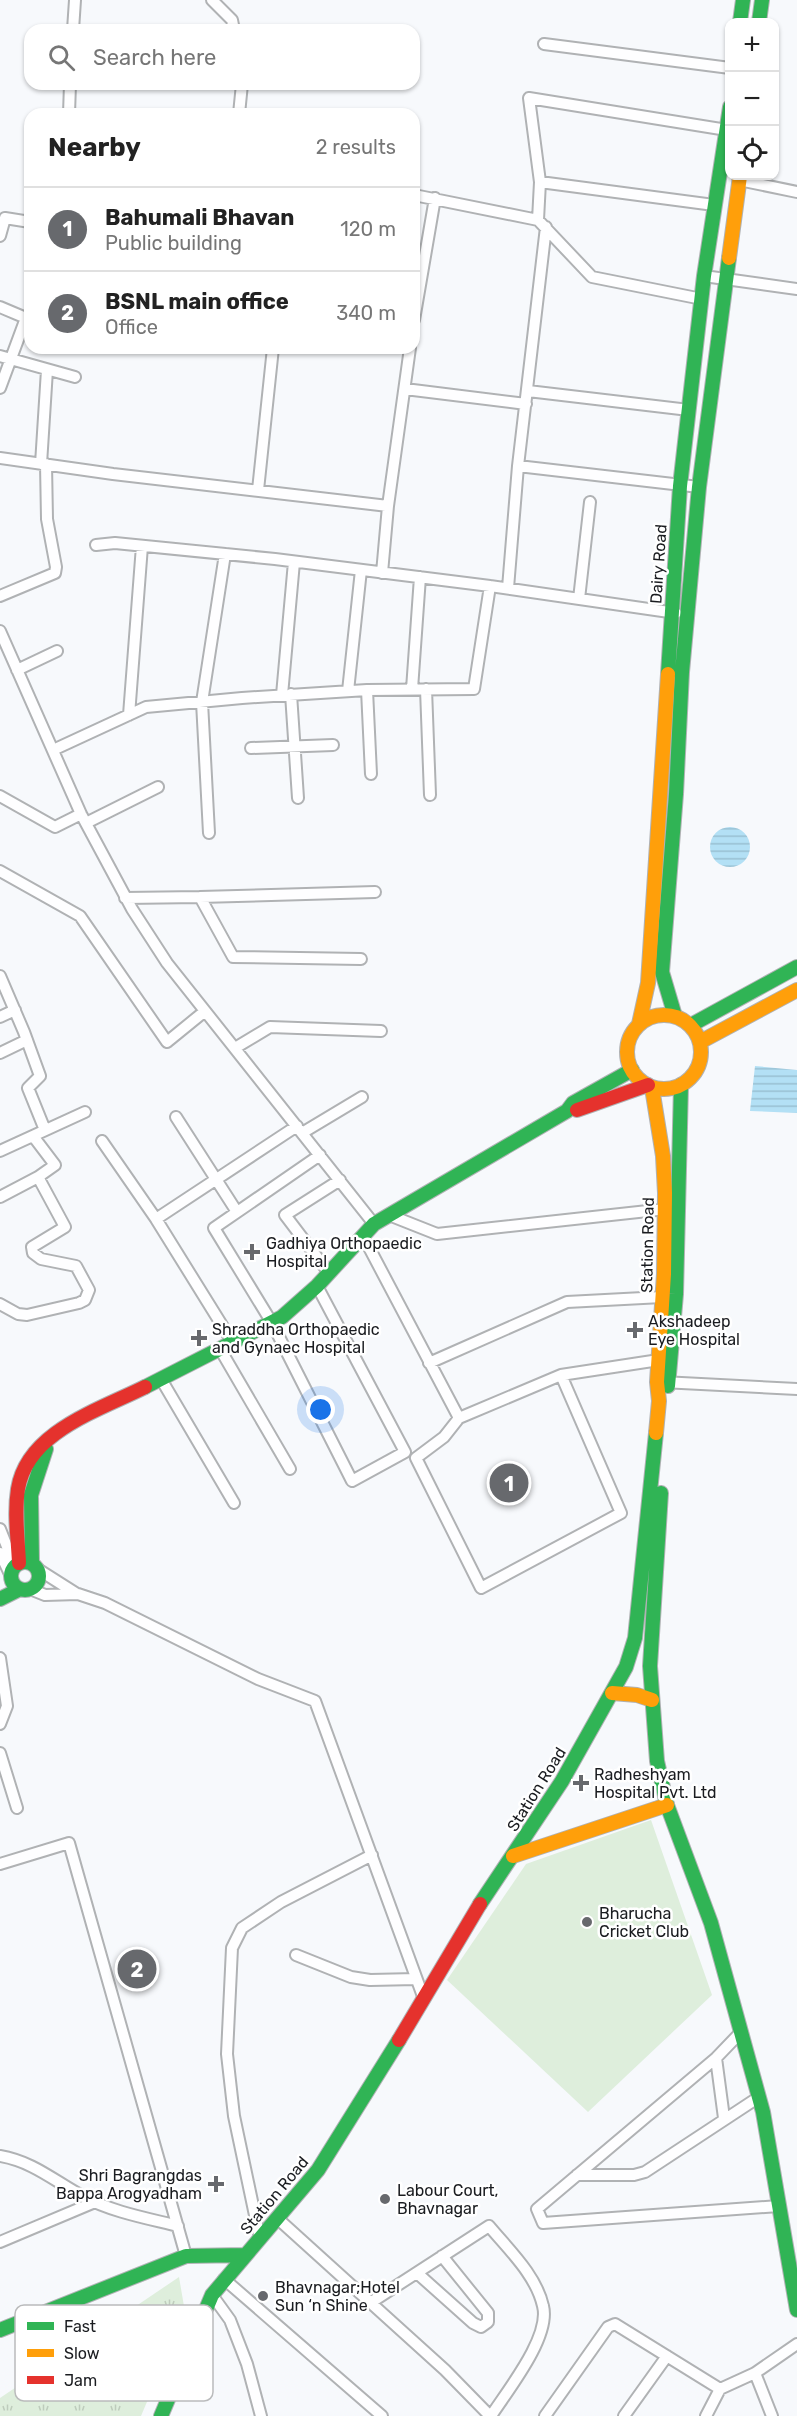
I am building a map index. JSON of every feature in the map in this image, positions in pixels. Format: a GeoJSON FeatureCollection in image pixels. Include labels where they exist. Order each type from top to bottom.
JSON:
{"type":"FeatureCollection","features":[{"type":"Feature","properties":{"kind":"main road"},"geometry":{"type":"LineString","coordinates":[[739,0],[740,18]]}},
{"type":"Feature","properties":{"kind":"main road"},"geometry":{"type":"LineString","coordinates":[[760,18],[762,0]]}},
{"type":"Feature","properties":{"kind":"main road","name":"Dairy Road"},"geometry":{"type":"LineString","coordinates":[[639,1024],[648,984],[670,612],[680,486],[704,276],[725,141]]}},
{"type":"Feature","properties":{"kind":"main road","name":"Dairy Road"},"geometry":{"type":"LineString","coordinates":[[675,1016],[662,972],[688,614],[699,487],[739,180]]}},
{"type":"Feature","properties":{"kind":"main road"},"geometry":{"type":"LineString","coordinates":[[691,1025],[797,967]]}},
{"type":"Feature","properties":{"kind":"main road"},"geometry":{"type":"LineString","coordinates":[[700,1042],[797,990]]}},
{"type":"Feature","properties":{"kind":"main road"},"geometry":{"type":"LineString","coordinates":[[567,1111],[575,1111],[650,1087],[669,1089],[681,1085],[691,1077],[698,1067],[701,1055],[700,1042],[691,1025],[675,1016],[656,1016],[639,1024],[631,1034],[627,1046],[628,1059],[632,1070],[650,1087]]}},
{"type":"Feature","properties":{"kind":"main road"},"geometry":{"type":"LineString","coordinates":[[0,1599],[19,1576],[16,1506],[25,1466],[52,1434],[282,1317],[329,1274],[374,1224],[567,1111],[573,1103],[632,1070]]}},
{"type":"Feature","properties":{"kind":"main road"},"geometry":{"type":"LineString","coordinates":[[681,1085],[676,1294],[663,1382],[650,1666],[657,1761],[667,1805],[711,1923],[759,2097],[797,2310]]}},
{"type":"Feature","properties":{"kind":"main road","name":"Station Road"},"geometry":{"type":"LineString","coordinates":[[208,2305],[224,2279],[318,2170],[424,1999],[465,1927],[562,1781],[626,1667],[635,1638],[659,1401],[663,1382],[659,1360],[666,1209],[662,1142],[650,1087]]}},
{"type":"Feature","properties":{"kind":"main road"},"geometry":{"type":"LineString","coordinates":[[612,1693],[637,1695],[652,1700]]}},
{"type":"Feature","properties":{"kind":"main road"},"geometry":{"type":"LineString","coordinates":[[513,1856],[667,1805]]}},
{"type":"Feature","properties":{"kind":"main road"},"geometry":{"type":"LineString","coordinates":[[63,2305],[186,2256],[246,2255]]}},
{"type":"Feature","properties":{"kind":"main road"},"geometry":{"type":"LineString","coordinates":[[0,2330],[15,2324]]}},
{"type":"Feature","properties":{"kind":"main road","name":"Station Road"},"geometry":{"type":"LineString","coordinates":[[161,2416],[167,2401]]}},
{"type":"Feature","properties":{"kind":"street"},"geometry":{"type":"LineString","coordinates":[[73,24],[75,0]]}},
{"type":"Feature","properties":{"kind":"street"},"geometry":{"type":"LineString","coordinates":[[212,0],[232,20],[233,24]]}},
{"type":"Feature","properties":{"kind":"street"},"geometry":{"type":"LineString","coordinates":[[544,44],[725,67]]}},
{"type":"Feature","properties":{"kind":"street"},"geometry":{"type":"LineString","coordinates":[[69,108],[70,90]]}},
{"type":"Feature","properties":{"kind":"street"},"geometry":{"type":"LineString","coordinates":[[240,108],[241,90]]}},
{"type":"Feature","properties":{"kind":"street"},"geometry":{"type":"LineString","coordinates":[[508,588],[542,224],[540,182],[529,98],[725,129]]}},
{"type":"Feature","properties":{"kind":"street"},"geometry":{"type":"LineString","coordinates":[[747,180],[797,192]]}},
{"type":"Feature","properties":{"kind":"street"},"geometry":{"type":"LineString","coordinates":[[540,182],[714,205]]}},
{"type":"Feature","properties":{"kind":"street"},"geometry":{"type":"LineString","coordinates":[[420,196],[542,224],[592,277],[702,299]]}},
{"type":"Feature","properties":{"kind":"street"},"geometry":{"type":"LineString","coordinates":[[420,285],[435,198]]}},
{"type":"Feature","properties":{"kind":"street"},"geometry":{"type":"LineString","coordinates":[[0,236],[2,217],[24,221]]}},
{"type":"Feature","properties":{"kind":"street"},"geometry":{"type":"LineString","coordinates":[[704,276],[797,289]]}},
{"type":"Feature","properties":{"kind":"street"},"geometry":{"type":"LineString","coordinates":[[0,307],[24,316]]}},
{"type":"Feature","properties":{"kind":"street"},"geometry":{"type":"LineString","coordinates":[[0,388],[5,358],[24,324]]}},
{"type":"Feature","properties":{"kind":"street"},"geometry":{"type":"LineString","coordinates":[[258,490],[272,354]]}},
{"type":"Feature","properties":{"kind":"street"},"geometry":{"type":"LineString","coordinates":[[382,573],[388,506],[410,354]]}},
{"type":"Feature","properties":{"kind":"street"},"geometry":{"type":"LineString","coordinates":[[5,358],[75,377]]}},
{"type":"Feature","properties":{"kind":"street"},"geometry":{"type":"LineString","coordinates":[[0,596],[55,573],[56,567],[47,519],[44,464],[47,370]]}},
{"type":"Feature","properties":{"kind":"street"},"geometry":{"type":"LineString","coordinates":[[405,389],[526,404]]}},
{"type":"Feature","properties":{"kind":"street"},"geometry":{"type":"LineString","coordinates":[[528,391],[689,410]]}},
{"type":"Feature","properties":{"kind":"street"},"geometry":{"type":"LineString","coordinates":[[0,458],[388,506]]}},
{"type":"Feature","properties":{"kind":"street"},"geometry":{"type":"LineString","coordinates":[[518,466],[699,487]]}},
{"type":"Feature","properties":{"kind":"street"},"geometry":{"type":"LineString","coordinates":[[579,599],[590,502]]}},
{"type":"Feature","properties":{"kind":"street"},"geometry":{"type":"LineString","coordinates":[[96,545],[116,543],[294,562],[508,588],[688,614]]}},
{"type":"Feature","properties":{"kind":"street"},"geometry":{"type":"LineString","coordinates":[[129,715],[142,546]]}},
{"type":"Feature","properties":{"kind":"street"},"geometry":{"type":"LineString","coordinates":[[208,833],[202,702],[225,554]]}},
{"type":"Feature","properties":{"kind":"street"},"geometry":{"type":"LineString","coordinates":[[294,562],[287,695],[298,798]]}},
{"type":"Feature","properties":{"kind":"street"},"geometry":{"type":"LineString","coordinates":[[348,691],[361,570]]}},
{"type":"Feature","properties":{"kind":"street"},"geometry":{"type":"LineString","coordinates":[[412,689],[420,578]]}},
{"type":"Feature","properties":{"kind":"street"},"geometry":{"type":"LineString","coordinates":[[53,750],[146,707],[348,691],[474,689],[490,586]]}},
{"type":"Feature","properties":{"kind":"street"},"geometry":{"type":"LineString","coordinates":[[0,631],[84,819],[125,898],[167,963],[374,1224]]}},
{"type":"Feature","properties":{"kind":"street"},"geometry":{"type":"LineString","coordinates":[[17,670],[57,651]]}},
{"type":"Feature","properties":{"kind":"street"},"geometry":{"type":"LineString","coordinates":[[426,689],[430,795]]}},
{"type":"Feature","properties":{"kind":"street"},"geometry":{"type":"LineString","coordinates":[[367,690],[371,774]]}},
{"type":"Feature","properties":{"kind":"street"},"geometry":{"type":"LineString","coordinates":[[251,748],[333,745]]}},
{"type":"Feature","properties":{"kind":"street"},"geometry":{"type":"LineString","coordinates":[[0,796],[55,827],[84,819],[158,787]]}},
{"type":"Feature","properties":{"kind":"street"},"geometry":{"type":"LineString","coordinates":[[0,871],[80,916],[167,1042],[205,1011]]}},
{"type":"Feature","properties":{"kind":"street"},"geometry":{"type":"LineString","coordinates":[[125,898],[375,892]]}},
{"type":"Feature","properties":{"kind":"street"},"geometry":{"type":"LineString","coordinates":[[200,897],[233,957],[361,958]]}},
{"type":"Feature","properties":{"kind":"street"},"geometry":{"type":"LineString","coordinates":[[0,976],[40,1076],[28,1088],[45,1130]]}},
{"type":"Feature","properties":{"kind":"street"},"geometry":{"type":"LineString","coordinates":[[0,1017],[15,1010]]}},
{"type":"Feature","properties":{"kind":"street"},"geometry":{"type":"LineString","coordinates":[[235,1048],[270,1027],[381,1031]]}},
{"type":"Feature","properties":{"kind":"street"},"geometry":{"type":"LineString","coordinates":[[0,1053],[27,1040]]}},
{"type":"Feature","properties":{"kind":"street"},"geometry":{"type":"LineString","coordinates":[[156,1219],[216,1178],[299,1129],[362,1097]]}},
{"type":"Feature","properties":{"kind":"street"},"geometry":{"type":"LineString","coordinates":[[0,1151],[85,1112]]}},
{"type":"Feature","properties":{"kind":"street"},"geometry":{"type":"LineString","coordinates":[[176,1117],[237,1212]]}},
{"type":"Feature","properties":{"kind":"street"},"geometry":{"type":"LineString","coordinates":[[0,1197],[56,1166],[33,1136]]}},
{"type":"Feature","properties":{"kind":"street"},"geometry":{"type":"LineString","coordinates":[[102,1141],[156,1219],[227,1346],[291,1469]]}},
{"type":"Feature","properties":{"kind":"street"},"geometry":{"type":"LineString","coordinates":[[317,1286],[405,1452],[352,1481],[272,1323],[214,1228],[320,1155]]}},
{"type":"Feature","properties":{"kind":"street"},"geometry":{"type":"LineString","coordinates":[[0,1304],[18,1314],[27,1315],[79,1303],[84,1300],[89,1290],[76,1266],[41,1259],[33,1253],[32,1247],[65,1227],[38,1177]]}},
{"type":"Feature","properties":{"kind":"street"},"geometry":{"type":"LineString","coordinates":[[329,1274],[285,1215],[340,1180]]}},
{"type":"Feature","properties":{"kind":"street"},"geometry":{"type":"LineString","coordinates":[[389,1215],[436,1234],[666,1209]]}},
{"type":"Feature","properties":{"kind":"street"},"geometry":{"type":"LineString","coordinates":[[363,1236],[459,1418]]}},
{"type":"Feature","properties":{"kind":"street"},"geometry":{"type":"LineString","coordinates":[[429,1363],[567,1302],[662,1297]]}},
{"type":"Feature","properties":{"kind":"street"},"geometry":{"type":"LineString","coordinates":[[561,1375],[621,1513],[481,1588],[416,1458],[444,1437],[459,1418],[561,1375],[659,1360]]}},
{"type":"Feature","properties":{"kind":"street"},"geometry":{"type":"LineString","coordinates":[[161,1379],[234,1503]]}},
{"type":"Feature","properties":{"kind":"street"},"geometry":{"type":"LineString","coordinates":[[663,1382],[797,1389]]}},
{"type":"Feature","properties":{"kind":"street"},"geometry":{"type":"LineString","coordinates":[[0,1528],[19,1576]]}},
{"type":"Feature","properties":{"kind":"street"},"geometry":{"type":"LineString","coordinates":[[0,1553],[19,1576],[45,1594],[78,1594]]}},
{"type":"Feature","properties":{"kind":"street"},"geometry":{"type":"LineString","coordinates":[[19,1576],[105,1603],[258,1679],[315,1701],[424,1999]]}},
{"type":"Feature","properties":{"kind":"street"},"geometry":{"type":"LineString","coordinates":[[0,1658],[7,1706],[0,1724]]}},
{"type":"Feature","properties":{"kind":"street"},"geometry":{"type":"LineString","coordinates":[[0,1753],[17,1808]]}},
{"type":"Feature","properties":{"kind":"street"},"geometry":{"type":"LineString","coordinates":[[0,1864],[69,1843],[186,2256]]}},
{"type":"Feature","properties":{"kind":"street"},"geometry":{"type":"LineString","coordinates":[[260,2239],[234,2116],[226,2054],[232,1948],[242,1928],[281,1902],[372,1855]]}},
{"type":"Feature","properties":{"kind":"street"},"geometry":{"type":"LineString","coordinates":[[296,1955],[351,1977],[370,1980],[416,1978]]}},
{"type":"Feature","properties":{"kind":"street"},"geometry":{"type":"LineString","coordinates":[[741,2032],[716,2058],[537,2209],[543,2223],[779,2206]]}},
{"type":"Feature","properties":{"kind":"street"},"geometry":{"type":"LineString","coordinates":[[716,2058],[724,2118]]}},
{"type":"Feature","properties":{"kind":"street"},"geometry":{"type":"LineString","coordinates":[[577,2175],[640,2174],[759,2097]]}},
{"type":"Feature","properties":{"kind":"street"},"geometry":{"type":"LineString","coordinates":[[0,2156],[22,2160],[95,2202],[128,2215],[178,2226]]}},
{"type":"Feature","properties":{"kind":"street"},"geometry":{"type":"LineString","coordinates":[[0,2242],[95,2202]]}},
{"type":"Feature","properties":{"kind":"street"},"geometry":{"type":"LineString","coordinates":[[277,2218],[370,2303],[445,2370],[490,2416],[540,2340],[544,2307],[529,2274],[489,2226],[370,2303]]}},
{"type":"Feature","properties":{"kind":"street"},"geometry":{"type":"LineString","coordinates":[[417,2273],[473,2323],[481,2327],[485,2325],[488,2322],[488,2313],[442,2256]]}},
{"type":"Feature","properties":{"kind":"street"},"geometry":{"type":"LineString","coordinates":[[224,2279],[382,2416]]}},
{"type":"Feature","properties":{"kind":"street"},"geometry":{"type":"LineString","coordinates":[[212,2295],[230,2320],[247,2364],[261,2416]]}},
{"type":"Feature","properties":{"kind":"street"},"geometry":{"type":"LineString","coordinates":[[545,2416],[611,2325],[615,2325],[720,2389]]}},
{"type":"Feature","properties":{"kind":"street"},"geometry":{"type":"LineString","coordinates":[[706,2416],[720,2389],[755,2373],[797,2344]]}},
{"type":"Feature","properties":{"kind":"street"},"geometry":{"type":"LineString","coordinates":[[624,2416],[667,2356]]}},
{"type":"Feature","properties":{"kind":"street"},"geometry":{"type":"LineString","coordinates":[[755,2373],[772,2416]]}},
{"type":"Feature","properties":{"kind":"green space","name":"Bharucha Cricket Club"},"geometry":{"type":"Polygon","coordinates":[[[651,1820],[712,1995],[588,2112],[447,1980],[526,1864],[651,1820]]]}},
{"type":"Feature","properties":{"kind":"green space"},"geometry":{"type":"Polygon","coordinates":[[[179,2277],[184,2305],[138,2305],[179,2277]]]}},
{"type":"Feature","properties":{"kind":"green space"},"geometry":{"type":"Polygon","coordinates":[[[15,2388],[15,2401],[147,2401],[141,2416],[0,2416],[0,2398],[15,2388]]]}},
{"type":"Feature","properties":{"kind":"water"},"geometry":{"type":"Polygon","coordinates":[[[730,827],[738,828],[744,833],[749,839],[749,855],[744,861],[738,866],[730,867],[722,866],[716,861],[711,855],[710,847],[711,839],[716,833],[722,828],[730,827]]]}},
{"type":"Feature","properties":{"kind":"water"},"geometry":{"type":"Polygon","coordinates":[[[755,1066],[797,1070],[797,1113],[750,1111],[755,1066]]]}},
{"type":"Feature","properties":{"kind":"traffic: fast"},"geometry":{"type":"LineString","coordinates":[[741,18],[743,0]]}},
{"type":"Feature","properties":{"kind":"traffic: fast"},"geometry":{"type":"LineString","coordinates":[[760,18],[762,0]]}},
{"type":"Feature","properties":{"kind":"traffic: fast"},"geometry":{"type":"LineString","coordinates":[[668,674],[680,486],[704,276],[727,126]]}},
{"type":"Feature","properties":{"kind":"traffic: fast"},"geometry":{"type":"LineString","coordinates":[[675,1016],[662,972],[676,794],[682,672],[699,487],[729,258]]}},
{"type":"Feature","properties":{"kind":"traffic: fast"},"geometry":{"type":"LineString","coordinates":[[691,1025],[797,967]]}},
{"type":"Feature","properties":{"kind":"traffic: fast"},"geometry":{"type":"LineString","coordinates":[[145,1387],[282,1317],[317,1286],[374,1224],[567,1111],[573,1103],[632,1070]]}},
{"type":"Feature","properties":{"kind":"traffic: fast"},"geometry":{"type":"LineString","coordinates":[[668,1386],[676,1294],[681,1085]]}},
{"type":"Feature","properties":{"kind":"traffic: fast"},"geometry":{"type":"LineString","coordinates":[[480,1904],[562,1781],[626,1667],[635,1638],[656,1433]]}},
{"type":"Feature","properties":{"kind":"traffic: fast"},"geometry":{"type":"LineString","coordinates":[[32,1563],[31,1495],[46,1449]]}},
{"type":"Feature","properties":{"kind":"traffic: fast"},"geometry":{"type":"LineString","coordinates":[[661,1493],[650,1666],[657,1761],[667,1805],[711,1923],[763,2112],[797,2310]]}},
{"type":"Feature","properties":{"kind":"traffic: fast"},"geometry":{"type":"LineString","coordinates":[[25,1562],[35,1566],[39,1576],[35,1586],[25,1590],[15,1586],[11,1576],[15,1566],[25,1562]]}},
{"type":"Feature","properties":{"kind":"traffic: fast"},"geometry":{"type":"LineString","coordinates":[[0,1599],[20,1589]]}},
{"type":"Feature","properties":{"kind":"traffic: fast"},"geometry":{"type":"LineString","coordinates":[[208,2305],[212,2295],[318,2170],[399,2040]]}},
{"type":"Feature","properties":{"kind":"traffic: fast"},"geometry":{"type":"LineString","coordinates":[[63,2305],[186,2256],[246,2255]]}},
{"type":"Feature","properties":{"kind":"traffic: fast"},"geometry":{"type":"LineString","coordinates":[[0,2330],[15,2324]]}},
{"type":"Feature","properties":{"kind":"traffic: fast"},"geometry":{"type":"LineString","coordinates":[[161,2416],[167,2401]]}},
{"type":"Feature","properties":{"kind":"traffic: slow"},"geometry":{"type":"LineString","coordinates":[[729,258],[739,180]]}},
{"type":"Feature","properties":{"kind":"traffic: slow"},"geometry":{"type":"LineString","coordinates":[[639,1024],[648,983],[668,674]]}},
{"type":"Feature","properties":{"kind":"traffic: slow"},"geometry":{"type":"LineString","coordinates":[[700,1042],[797,990]]}},
{"type":"Feature","properties":{"kind":"traffic: slow"},"geometry":{"type":"LineString","coordinates":[[664,1015],[685,1021],[695,1031],[701,1052],[695,1073],[685,1083],[664,1089],[643,1083],[633,1073],[627,1052],[633,1031],[643,1021],[664,1015]]}},
{"type":"Feature","properties":{"kind":"traffic: slow"},"geometry":{"type":"LineString","coordinates":[[652,1088],[663,1156],[665,1193],[664,1274],[656,1433]]}},
{"type":"Feature","properties":{"kind":"traffic: slow"},"geometry":{"type":"LineString","coordinates":[[612,1693],[637,1695],[652,1700]]}},
{"type":"Feature","properties":{"kind":"traffic: slow"},"geometry":{"type":"LineString","coordinates":[[513,1856],[667,1805]]}},
{"type":"Feature","properties":{"kind":"traffic: jam"},"geometry":{"type":"LineString","coordinates":[[577,1110],[648,1085]]}},
{"type":"Feature","properties":{"kind":"traffic: jam"},"geometry":{"type":"LineString","coordinates":[[19,1563],[16,1517],[18,1489],[24,1469],[35,1452],[68,1425],[145,1387]]}},
{"type":"Feature","properties":{"kind":"traffic: jam"},"geometry":{"type":"LineString","coordinates":[[399,2040],[480,1904]]}},
{"type":"Feature","properties":{"kind":"place","name":"Gadhiya Orthopaedic Hospital"},"geometry":{"type":"Point","coordinates":[252,1252]}},
{"type":"Feature","properties":{"kind":"place","name":"Akshadeep Eye Hospital"},"geometry":{"type":"Point","coordinates":[635,1330]}},
{"type":"Feature","properties":{"kind":"place","name":"Shraddha Orthopaedic and Gynaec Hospital"},"geometry":{"type":"Point","coordinates":[199,1338]}},
{"type":"Feature","properties":{"kind":"place","name":"Bahumali Bhavan"},"geometry":{"type":"Point","coordinates":[509,1483]}},
{"type":"Feature","properties":{"kind":"place","name":"Radheshyam Hospital Pvt. Ltd"},"geometry":{"type":"Point","coordinates":[581,1783]}},
{"type":"Feature","properties":{"kind":"place","name":"Bharucha Cricket Club"},"geometry":{"type":"Point","coordinates":[587,1922]}},
{"type":"Feature","properties":{"kind":"place","name":"BSNL main office"},"geometry":{"type":"Point","coordinates":[137,1969]}},
{"type":"Feature","properties":{"kind":"place","name":"Shri Bagrangdas Bappa Arogyadham"},"geometry":{"type":"Point","coordinates":[216,2184]}},
{"type":"Feature","properties":{"kind":"place","name":"Labour Court, Bhavnagar"},"geometry":{"type":"Point","coordinates":[385,2199]}},
{"type":"Feature","properties":{"kind":"place","name":"Bhavnagar;Hotel Sun ‘n Shine"},"geometry":{"type":"Point","coordinates":[263,2296]}}]}
